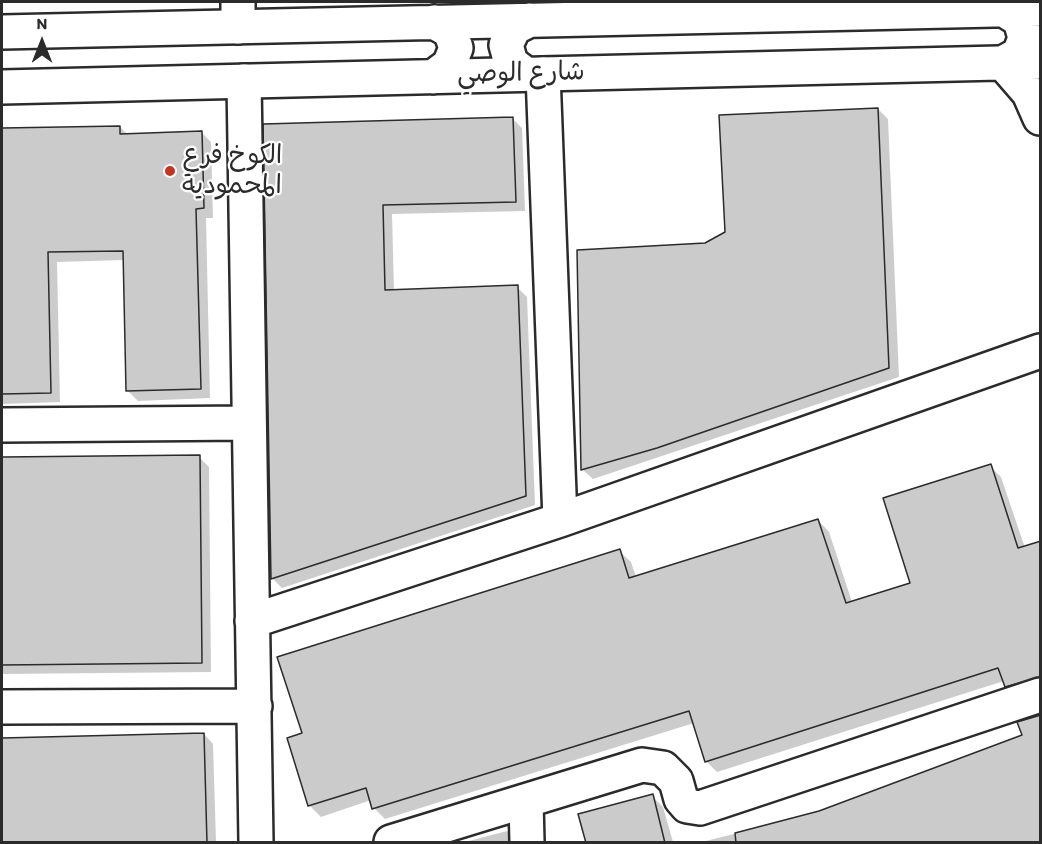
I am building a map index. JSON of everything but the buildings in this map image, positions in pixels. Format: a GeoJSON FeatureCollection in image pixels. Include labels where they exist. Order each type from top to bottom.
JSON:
{"type":"FeatureCollection","features":[{"type":"Feature","properties":{"kind":"street","name":"شارع الوصي"},"geometry":{"type":"LineString","coordinates":[[2,32],[238,14],[434,22],[970,6],[1004,10],[1041,9]]}},
{"type":"Feature","properties":{"kind":"street"},"geometry":{"type":"LineString","coordinates":[[1004,10],[1020,20],[1035,50]]}},
{"type":"Feature","properties":{"kind":"street"},"geometry":{"type":"LineString","coordinates":[[530,20],[514,28],[506,45],[511,63],[534,74],[560,520]]}},
{"type":"Feature","properties":{"kind":"street"},"geometry":{"type":"LineString","coordinates":[[433,76],[449,65],[456,48],[450,31],[434,22]]}},
{"type":"Feature","properties":{"kind":"street","name":"شارع الوصي"},"geometry":{"type":"LineString","coordinates":[[2,87],[1003,63],[1035,50]]}},
{"type":"Feature","properties":{"kind":"street"},"geometry":{"type":"LineString","coordinates":[[1003,63],[1029,93],[1041,118]]}},
{"type":"Feature","properties":{"kind":"street"},"geometry":{"type":"LineString","coordinates":[[244,81],[256,843]]}},
{"type":"Feature","properties":{"kind":"street"},"geometry":{"type":"LineString","coordinates":[[252,621],[560,520],[1041,351]]}},
{"type":"Feature","properties":{"kind":"street"},"geometry":{"type":"LineString","coordinates":[[2,425],[249,423]]}},
{"type":"Feature","properties":{"kind":"street"},"geometry":{"type":"LineString","coordinates":[[391,843],[642,765],[663,768],[676,781],[681,799],[687,806],[700,808],[1041,695]]}},
{"type":"Feature","properties":{"kind":"street"},"geometry":{"type":"LineString","coordinates":[[2,707],[255,706]]}},
{"type":"Feature","properties":{"kind":"street"},"geometry":{"type":"LineString","coordinates":[[526,801],[528,843]]}},
{"type":"Feature","properties":{"kind":"place","name":"الكوخ فرع المحمودية"},"geometry":{"type":"Point","coordinates":[170,171]}}]}
